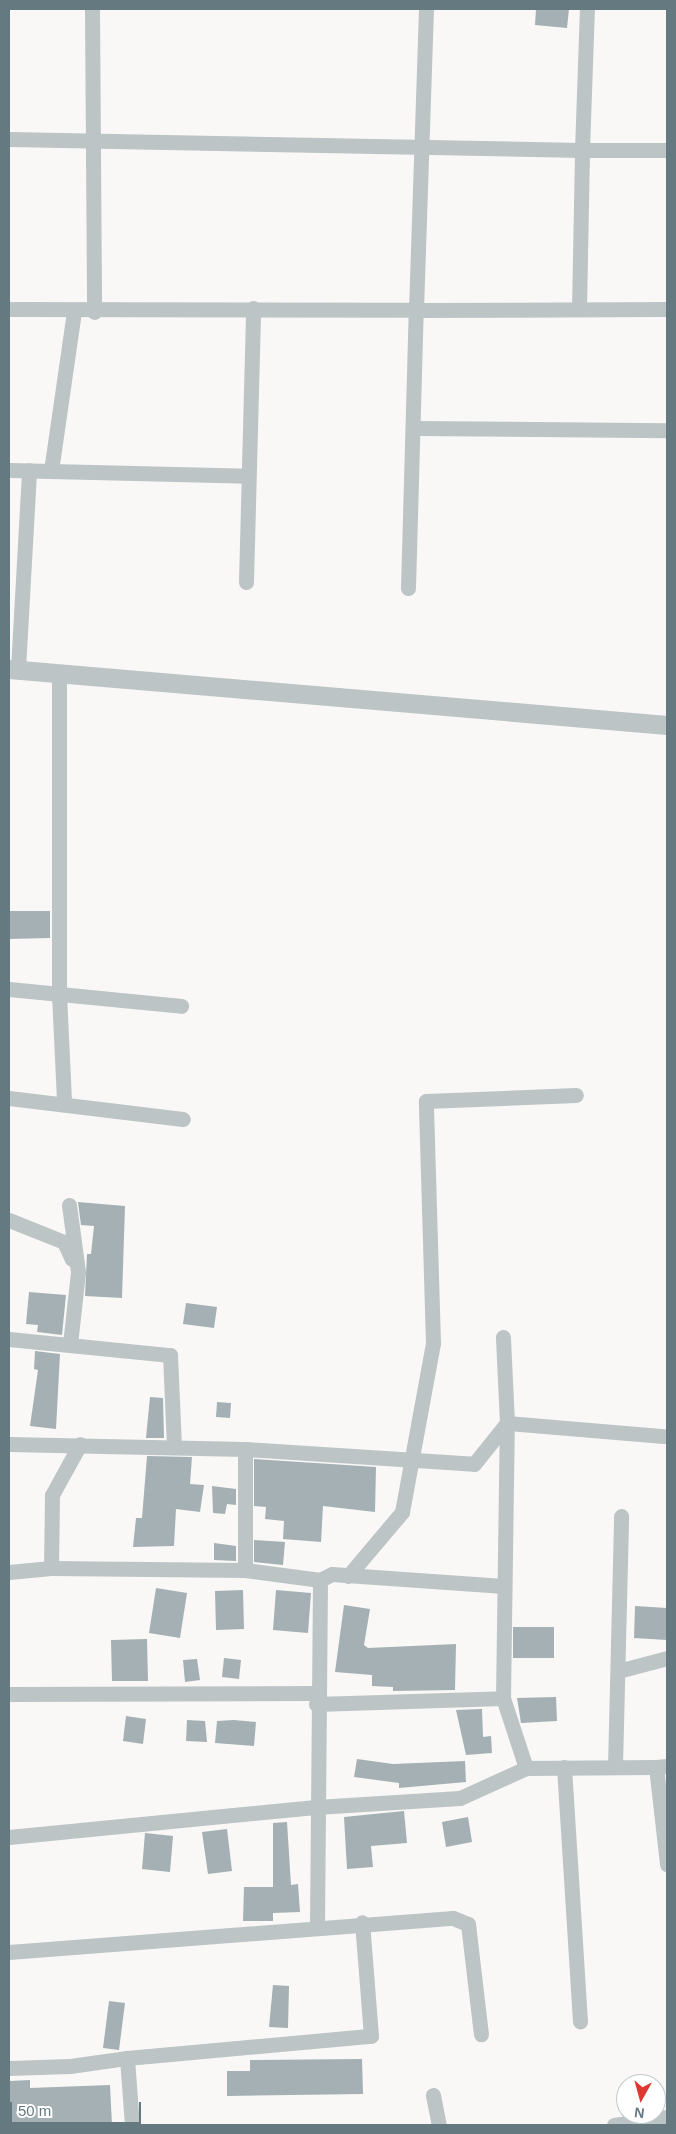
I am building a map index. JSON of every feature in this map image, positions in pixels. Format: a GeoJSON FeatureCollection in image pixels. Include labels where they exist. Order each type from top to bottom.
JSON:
{"type":"FeatureCollection","features":[{"type":"Feature","properties":{"kind":"street"},"geometry":{"type":"LineString","coordinates":[[92,9],[94,312]]}},
{"type":"Feature","properties":{"kind":"street"},"geometry":{"type":"LineString","coordinates":[[408,588],[414,428],[420,148],[426,9]]}},
{"type":"Feature","properties":{"kind":"street"},"geometry":{"type":"LineString","coordinates":[[579,309],[582,150],[588,9]]}},
{"type":"Feature","properties":{"kind":"street"},"geometry":{"type":"LineString","coordinates":[[9,139],[420,148],[667,150]]}},
{"type":"Feature","properties":{"kind":"street"},"geometry":{"type":"LineString","coordinates":[[246,582],[253,308]]}},
{"type":"Feature","properties":{"kind":"street"},"geometry":{"type":"LineString","coordinates":[[9,309],[94,312],[253,308],[416,310],[667,309]]}},
{"type":"Feature","properties":{"kind":"street"},"geometry":{"type":"LineString","coordinates":[[51,471],[74,312]]}},
{"type":"Feature","properties":{"kind":"street"},"geometry":{"type":"LineString","coordinates":[[414,428],[667,430]]}},
{"type":"Feature","properties":{"kind":"street"},"geometry":{"type":"LineString","coordinates":[[9,470],[248,476]]}},
{"type":"Feature","properties":{"kind":"street"},"geometry":{"type":"LineString","coordinates":[[29,470],[14,669],[58,675],[667,725]]}},
{"type":"Feature","properties":{"kind":"street"},"geometry":{"type":"LineString","coordinates":[[58,675],[59,994],[64,1102]]}},
{"type":"Feature","properties":{"kind":"street"},"geometry":{"type":"LineString","coordinates":[[9,989],[181,1006]]}},
{"type":"Feature","properties":{"kind":"street"},"geometry":{"type":"LineString","coordinates":[[348,1576],[402,1512],[433,1343],[426,1101],[576,1095]]}},
{"type":"Feature","properties":{"kind":"street"},"geometry":{"type":"LineString","coordinates":[[9,1098],[64,1102],[183,1119]]}},
{"type":"Feature","properties":{"kind":"street"},"geometry":{"type":"LineString","coordinates":[[69,1205],[78,1272],[70,1345]]}},
{"type":"Feature","properties":{"kind":"street"},"geometry":{"type":"LineString","coordinates":[[9,1220],[64,1242],[78,1272]]}},
{"type":"Feature","properties":{"kind":"street"},"geometry":{"type":"LineString","coordinates":[[503,1337],[508,1423],[503,1698],[526,1768]]}},
{"type":"Feature","properties":{"kind":"street"},"geometry":{"type":"LineString","coordinates":[[9,1339],[170,1355],[174,1446]]}},
{"type":"Feature","properties":{"kind":"street"},"geometry":{"type":"LineString","coordinates":[[9,1444],[80,1444],[245,1449],[474,1464],[508,1423]]}},
{"type":"Feature","properties":{"kind":"street"},"geometry":{"type":"LineString","coordinates":[[508,1423],[663,1436]]}},
{"type":"Feature","properties":{"kind":"street"},"geometry":{"type":"LineString","coordinates":[[50,1568],[52,1495],[80,1444]]}},
{"type":"Feature","properties":{"kind":"street"},"geometry":{"type":"LineString","coordinates":[[245,1449],[245,1570]]}},
{"type":"Feature","properties":{"kind":"street"},"geometry":{"type":"LineString","coordinates":[[615,1767],[621,1516]]}},
{"type":"Feature","properties":{"kind":"street"},"geometry":{"type":"LineString","coordinates":[[9,1572],[50,1568],[245,1570],[320,1580],[348,1576],[504,1586]]}},
{"type":"Feature","properties":{"kind":"street"},"geometry":{"type":"LineString","coordinates":[[317,1926],[316,1807],[320,1580]]}},
{"type":"Feature","properties":{"kind":"street"},"geometry":{"type":"LineString","coordinates":[[618,1671],[667,1658]]}},
{"type":"Feature","properties":{"kind":"street"},"geometry":{"type":"LineString","coordinates":[[9,1694],[317,1699],[503,1698]]}},
{"type":"Feature","properties":{"kind":"street"},"geometry":{"type":"LineString","coordinates":[[9,1837],[316,1807],[460,1798],[526,1768],[661,1766],[667,1864]]}},
{"type":"Feature","properties":{"kind":"street"},"geometry":{"type":"LineString","coordinates":[[564,1768],[580,2021]]}},
{"type":"Feature","properties":{"kind":"street"},"geometry":{"type":"LineString","coordinates":[[9,1952],[362,1922],[453,1918],[468,1924],[481,2034]]}},
{"type":"Feature","properties":{"kind":"street"},"geometry":{"type":"LineString","coordinates":[[9,2068],[70,2066],[127,2058],[372,2036],[362,1922]]}},
{"type":"Feature","properties":{"kind":"street"},"geometry":{"type":"LineString","coordinates":[[127,2058],[132,2125]]}},
{"type":"Feature","properties":{"kind":"street"},"geometry":{"type":"LineString","coordinates":[[433,2095],[439,2125]]}},
{"type":"Feature","properties":{"kind":"street"},"geometry":{"type":"LineString","coordinates":[[614,2125],[667,2117]]}},
{"type":"Feature","properties":{"kind":"building"},"geometry":{"type":"Polygon","coordinates":[[[536,9],[569,9],[567,28],[535,25],[536,9]]]}},
{"type":"Feature","properties":{"kind":"building"},"geometry":{"type":"Polygon","coordinates":[[[9,911],[50,911],[50,938],[9,939],[9,911]]]}},
{"type":"Feature","properties":{"kind":"building"},"geometry":{"type":"Polygon","coordinates":[[[78,1202],[125,1206],[122,1298],[85,1296],[87,1254],[91,1254],[94,1226],[81,1225],[78,1202]]]}},
{"type":"Feature","properties":{"kind":"building"},"geometry":{"type":"Polygon","coordinates":[[[29,1292],[66,1295],[62,1335],[37,1332],[38,1325],[26,1324],[29,1292]]]}},
{"type":"Feature","properties":{"kind":"building"},"geometry":{"type":"Polygon","coordinates":[[[186,1303],[217,1307],[214,1328],[183,1324],[186,1303]]]}},
{"type":"Feature","properties":{"kind":"building"},"geometry":{"type":"Polygon","coordinates":[[[35,1351],[60,1354],[56,1429],[30,1426],[38,1370],[34,1369],[35,1351]]]}},
{"type":"Feature","properties":{"kind":"building"},"geometry":{"type":"Polygon","coordinates":[[[150,1397],[163,1398],[164,1438],[146,1438],[150,1397]]]}},
{"type":"Feature","properties":{"kind":"building"},"geometry":{"type":"Polygon","coordinates":[[[217,1402],[231,1403],[230,1418],[216,1417],[217,1402]]]}},
{"type":"Feature","properties":{"kind":"building"},"geometry":{"type":"Polygon","coordinates":[[[147,1456],[192,1457],[190,1484],[204,1485],[200,1512],[176,1509],[174,1546],[133,1547],[136,1518],[142,1518],[147,1456]]]}},
{"type":"Feature","properties":{"kind":"building"},"geometry":{"type":"Polygon","coordinates":[[[254,1459],[376,1467],[375,1512],[323,1506],[321,1542],[283,1539],[284,1521],[265,1519],[266,1507],[254,1506],[254,1459]]]}},
{"type":"Feature","properties":{"kind":"building"},"geometry":{"type":"Polygon","coordinates":[[[212,1486],[236,1489],[236,1505],[227,1504],[225,1514],[213,1513],[212,1486]]]}},
{"type":"Feature","properties":{"kind":"building"},"geometry":{"type":"Polygon","coordinates":[[[254,1540],[285,1542],[283,1565],[254,1562],[254,1540]]]}},
{"type":"Feature","properties":{"kind":"building"},"geometry":{"type":"Polygon","coordinates":[[[214,1543],[236,1546],[236,1561],[214,1560],[214,1543]]]}},
{"type":"Feature","properties":{"kind":"building"},"geometry":{"type":"Polygon","coordinates":[[[156,1588],[187,1593],[180,1638],[149,1633],[156,1588]]]}},
{"type":"Feature","properties":{"kind":"building"},"geometry":{"type":"Polygon","coordinates":[[[243,1590],[244,1629],[216,1630],[215,1591],[243,1590]]]}},
{"type":"Feature","properties":{"kind":"building"},"geometry":{"type":"Polygon","coordinates":[[[276,1590],[311,1593],[308,1633],[273,1630],[276,1590]]]}},
{"type":"Feature","properties":{"kind":"building"},"geometry":{"type":"Polygon","coordinates":[[[344,1605],[370,1609],[364,1645],[368,1648],[456,1644],[455,1690],[393,1691],[393,1687],[372,1686],[372,1675],[335,1672],[344,1605]]]}},
{"type":"Feature","properties":{"kind":"building"},"geometry":{"type":"Polygon","coordinates":[[[635,1606],[667,1608],[667,1640],[634,1638],[635,1606]]]}},
{"type":"Feature","properties":{"kind":"building"},"geometry":{"type":"Polygon","coordinates":[[[513,1627],[554,1627],[554,1658],[513,1658],[513,1627]]]}},
{"type":"Feature","properties":{"kind":"building"},"geometry":{"type":"Polygon","coordinates":[[[147,1639],[148,1681],[112,1681],[111,1640],[147,1639]]]}},
{"type":"Feature","properties":{"kind":"building"},"geometry":{"type":"Polygon","coordinates":[[[224,1658],[241,1660],[239,1679],[222,1677],[224,1658]]]}},
{"type":"Feature","properties":{"kind":"building"},"geometry":{"type":"Polygon","coordinates":[[[197,1659],[200,1680],[185,1682],[183,1660],[197,1659]]]}},
{"type":"Feature","properties":{"kind":"building"},"geometry":{"type":"Polygon","coordinates":[[[556,1697],[557,1721],[521,1723],[517,1698],[556,1697]]]}},
{"type":"Feature","properties":{"kind":"building"},"geometry":{"type":"Polygon","coordinates":[[[482,1709],[483,1737],[491,1736],[492,1753],[466,1755],[456,1710],[482,1709]]]}},
{"type":"Feature","properties":{"kind":"building"},"geometry":{"type":"Polygon","coordinates":[[[126,1716],[146,1719],[143,1744],[123,1741],[126,1716]]]}},
{"type":"Feature","properties":{"kind":"building"},"geometry":{"type":"Polygon","coordinates":[[[187,1720],[205,1721],[207,1742],[186,1741],[187,1720]]]}},
{"type":"Feature","properties":{"kind":"building"},"geometry":{"type":"Polygon","coordinates":[[[217,1721],[256,1722],[254,1746],[215,1743],[217,1721]]]}},
{"type":"Feature","properties":{"kind":"building"},"geometry":{"type":"Polygon","coordinates":[[[357,1759],[393,1764],[465,1761],[466,1782],[399,1788],[399,1783],[354,1777],[357,1759]]]}},
{"type":"Feature","properties":{"kind":"building"},"geometry":{"type":"Polygon","coordinates":[[[404,1811],[407,1843],[371,1846],[373,1867],[347,1869],[344,1817],[404,1811]]]}},
{"type":"Feature","properties":{"kind":"building"},"geometry":{"type":"Polygon","coordinates":[[[468,1817],[472,1842],[446,1847],[442,1822],[468,1817]]]}},
{"type":"Feature","properties":{"kind":"building"},"geometry":{"type":"Polygon","coordinates":[[[287,1822],[291,1885],[298,1884],[300,1912],[273,1913],[273,1921],[243,1921],[244,1887],[273,1887],[273,1823],[287,1822]]]}},
{"type":"Feature","properties":{"kind":"building"},"geometry":{"type":"Polygon","coordinates":[[[227,1829],[232,1871],[208,1874],[202,1832],[227,1829]]]}},
{"type":"Feature","properties":{"kind":"building"},"geometry":{"type":"Polygon","coordinates":[[[145,1833],[173,1836],[170,1872],[142,1869],[145,1833]]]}},
{"type":"Feature","properties":{"kind":"building"},"geometry":{"type":"Polygon","coordinates":[[[273,1985],[289,1986],[288,2028],[269,2027],[273,1985]]]}},
{"type":"Feature","properties":{"kind":"building"},"geometry":{"type":"Polygon","coordinates":[[[109,2001],[125,2003],[119,2050],[103,2048],[109,2001]]]}},
{"type":"Feature","properties":{"kind":"building"},"geometry":{"type":"Polygon","coordinates":[[[362,2059],[363,2094],[227,2096],[227,2071],[250,2071],[250,2060],[362,2059]]]}},
{"type":"Feature","properties":{"kind":"building"},"geometry":{"type":"Polygon","coordinates":[[[30,2080],[30,2088],[110,2085],[112,2125],[9,2123],[9,2081],[30,2080]]]}}]}
